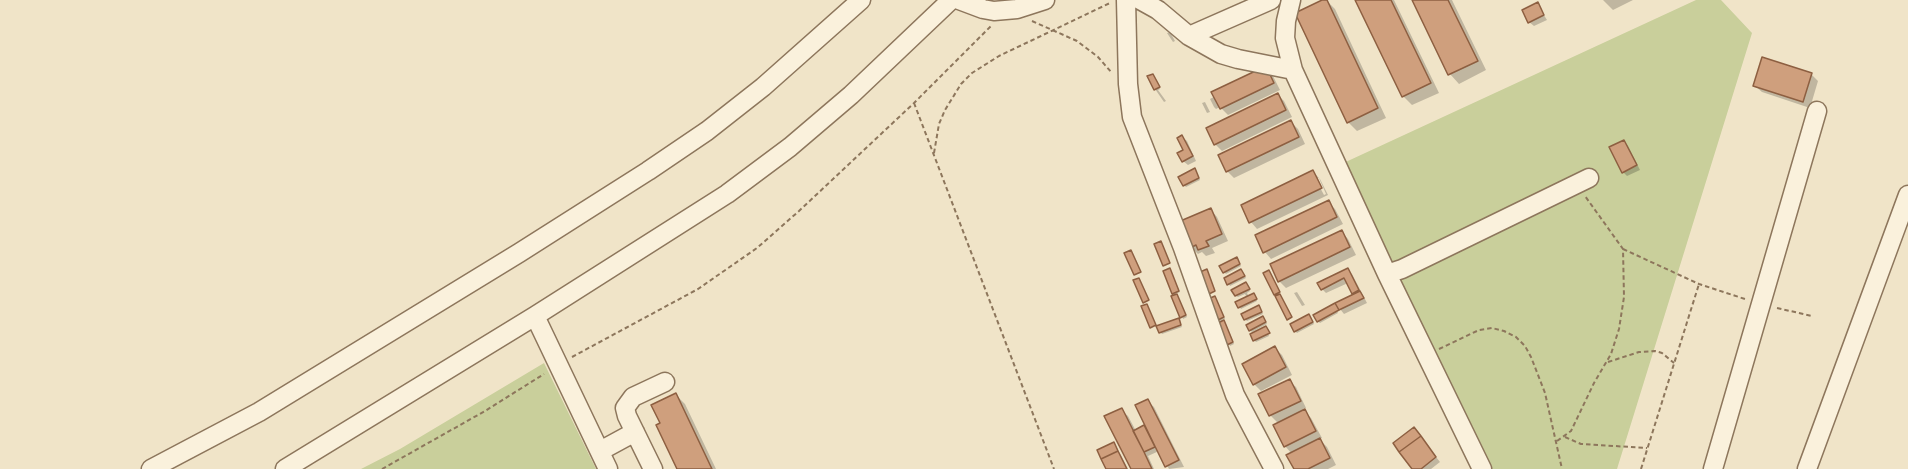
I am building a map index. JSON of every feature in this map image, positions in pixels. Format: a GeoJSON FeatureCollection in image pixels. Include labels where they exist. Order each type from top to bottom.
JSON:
{"type":"FeatureCollection","features":[{"type":"Feature","properties":{"kind":"street"},"geometry":{"type":"LineString","coordinates":[[151,469],[270,406],[648,171],[707,131],[764,87],[861,0]]}},
{"type":"Feature","properties":{"kind":"street"},"geometry":{"type":"LineString","coordinates":[[285,469],[695,216],[759,171],[851,95],[951,0]]}},
{"type":"Feature","properties":{"kind":"street"},"geometry":{"type":"LineString","coordinates":[[959,0],[983,9],[1005,11],[1045,0]]}},
{"type":"Feature","properties":{"kind":"street"},"geometry":{"type":"LineString","coordinates":[[1126,0],[1128,84],[1132,117],[1183,248],[1235,395],[1274,469]]}},
{"type":"Feature","properties":{"kind":"street"},"geometry":{"type":"LineString","coordinates":[[1140,0],[1173,21],[1189,36],[1221,54],[1293,70]]}},
{"type":"Feature","properties":{"kind":"street"},"geometry":{"type":"LineString","coordinates":[[1164,0],[1173,21]]}},
{"type":"Feature","properties":{"kind":"street"},"geometry":{"type":"LineString","coordinates":[[1189,36],[1271,0]]}},
{"type":"Feature","properties":{"kind":"street"},"geometry":{"type":"LineString","coordinates":[[1291,0],[1285,38],[1287,54],[1293,70],[1387,274],[1482,469]]}},
{"type":"Feature","properties":{"kind":"street"},"geometry":{"type":"LineString","coordinates":[[1713,469],[1817,111]]}},
{"type":"Feature","properties":{"kind":"street"},"geometry":{"type":"LineString","coordinates":[[1387,274],[1583,181]]}},
{"type":"Feature","properties":{"kind":"street"},"geometry":{"type":"LineString","coordinates":[[1807,469],[1908,195]]}},
{"type":"Feature","properties":{"kind":"street"},"geometry":{"type":"LineString","coordinates":[[535,316],[608,469]]}},
{"type":"Feature","properties":{"kind":"street"},"geometry":{"type":"LineString","coordinates":[[653,469],[626,412],[627,403],[633,397],[665,382]]}},
{"type":"Feature","properties":{"kind":"street"},"geometry":{"type":"LineString","coordinates":[[600,451],[635,432]]}},
{"type":"Feature","properties":{"kind":"path"},"geometry":{"type":"LineString","coordinates":[[934,155],[942,117],[952,96],[961,84],[985,63],[1115,0]]}},
{"type":"Feature","properties":{"kind":"path"},"geometry":{"type":"LineString","coordinates":[[382,469],[485,411],[558,364],[698,289],[738,262],[792,217],[915,103],[1005,11],[1054,29],[1088,49],[1116,78]]}},
{"type":"Feature","properties":{"kind":"path"},"geometry":{"type":"LineString","coordinates":[[915,103],[1054,469]]}},
{"type":"Feature","properties":{"kind":"path"},"geometry":{"type":"LineString","coordinates":[[1557,441],[1565,437],[1575,423],[1606,363],[1619,329],[1625,282],[1623,249],[1583,181]]}},
{"type":"Feature","properties":{"kind":"path"},"geometry":{"type":"LineString","coordinates":[[1623,249],[1699,284],[1760,304],[1812,316]]}},
{"type":"Feature","properties":{"kind":"path"},"geometry":{"type":"LineString","coordinates":[[1641,469],[1699,284]]}},
{"type":"Feature","properties":{"kind":"path"},"geometry":{"type":"LineString","coordinates":[[1427,356],[1479,330],[1491,328],[1516,337],[1531,357],[1545,393],[1562,469]]}},
{"type":"Feature","properties":{"kind":"path"},"geometry":{"type":"LineString","coordinates":[[1606,363],[1639,352],[1655,351],[1662,353],[1674,363]]}},
{"type":"Feature","properties":{"kind":"path"},"geometry":{"type":"LineString","coordinates":[[1565,437],[1581,444],[1647,448]]}},
{"type":"Feature","properties":{"kind":"green space"},"geometry":{"type":"Polygon","coordinates":[[[1696,0],[1721,0],[1752,33],[1617,469],[1484,469],[1337,166],[1696,0]]]}},
{"type":"Feature","properties":{"kind":"green space"},"geometry":{"type":"Polygon","coordinates":[[[544,363],[596,469],[361,469],[400,449],[544,363]]]}},
{"type":"Feature","properties":{"kind":"building"},"geometry":{"type":"Polygon","coordinates":[[[1322,0],[1327,0],[1378,108],[1347,123],[1295,13],[1322,0]]]}},
{"type":"Feature","properties":{"kind":"building"},"geometry":{"type":"Polygon","coordinates":[[[1355,0],[1391,0],[1431,83],[1402,97],[1355,0]]]}},
{"type":"Feature","properties":{"kind":"building"},"geometry":{"type":"Polygon","coordinates":[[[1412,0],[1448,0],[1478,61],[1448,75],[1412,0]]]}},
{"type":"Feature","properties":{"kind":"building"},"geometry":{"type":"Polygon","coordinates":[[[1538,2],[1544,15],[1528,23],[1522,10],[1538,2]]]}},
{"type":"Feature","properties":{"kind":"building"},"geometry":{"type":"Polygon","coordinates":[[[1762,57],[1812,73],[1803,102],[1753,86],[1762,57]]]}},
{"type":"Feature","properties":{"kind":"building"},"geometry":{"type":"Polygon","coordinates":[[[1266,66],[1274,83],[1220,109],[1211,92],[1266,66]]]}},
{"type":"Feature","properties":{"kind":"building"},"geometry":{"type":"Polygon","coordinates":[[[1153,74],[1160,87],[1154,90],[1147,76],[1153,74]]]}},
{"type":"Feature","properties":{"kind":"building"},"geometry":{"type":"Polygon","coordinates":[[[1278,93],[1286,110],[1214,145],[1206,128],[1278,93]]]}},
{"type":"Feature","properties":{"kind":"building"},"geometry":{"type":"Polygon","coordinates":[[[1291,120],[1299,137],[1226,172],[1218,155],[1291,120]]]}},
{"type":"Feature","properties":{"kind":"building"},"geometry":{"type":"Polygon","coordinates":[[[1182,135],[1193,156],[1182,162],[1177,153],[1183,150],[1177,138],[1182,135]]]}},
{"type":"Feature","properties":{"kind":"building"},"geometry":{"type":"Polygon","coordinates":[[[1624,140],[1637,165],[1622,173],[1609,147],[1624,140]]]}},
{"type":"Feature","properties":{"kind":"building"},"geometry":{"type":"Polygon","coordinates":[[[1195,168],[1199,178],[1183,186],[1178,177],[1195,168]]]}},
{"type":"Feature","properties":{"kind":"building"},"geometry":{"type":"Polygon","coordinates":[[[1313,170],[1322,188],[1249,223],[1241,205],[1313,170]]]}},
{"type":"Feature","properties":{"kind":"building"},"geometry":{"type":"Polygon","coordinates":[[[1329,200],[1337,217],[1263,253],[1255,235],[1329,200]]]}},
{"type":"Feature","properties":{"kind":"building"},"geometry":{"type":"Polygon","coordinates":[[[1211,208],[1222,234],[1206,241],[1209,246],[1198,250],[1196,245],[1190,248],[1178,222],[1211,208]]]}},
{"type":"Feature","properties":{"kind":"building"},"geometry":{"type":"Polygon","coordinates":[[[1342,230],[1350,247],[1278,282],[1270,264],[1342,230]]]}},
{"type":"Feature","properties":{"kind":"building"},"geometry":{"type":"Polygon","coordinates":[[[1161,241],[1170,263],[1163,266],[1154,244],[1161,241]]]}},
{"type":"Feature","properties":{"kind":"building"},"geometry":{"type":"Polygon","coordinates":[[[1131,250],[1141,272],[1134,275],[1124,253],[1131,250]]]}},
{"type":"Feature","properties":{"kind":"building"},"geometry":{"type":"Polygon","coordinates":[[[1237,257],[1240,264],[1223,273],[1219,266],[1237,257]]]}},
{"type":"Feature","properties":{"kind":"building"},"geometry":{"type":"Polygon","coordinates":[[[1170,268],[1179,291],[1172,294],[1163,271],[1170,268]]]}},
{"type":"Feature","properties":{"kind":"building"},"geometry":{"type":"Polygon","coordinates":[[[1348,268],[1359,290],[1352,294],[1344,278],[1321,290],[1317,283],[1348,268]]]}},
{"type":"Feature","properties":{"kind":"building"},"geometry":{"type":"Polygon","coordinates":[[[1207,269],[1215,291],[1209,294],[1200,272],[1207,269]]]}},
{"type":"Feature","properties":{"kind":"building"},"geometry":{"type":"Polygon","coordinates":[[[1241,269],[1245,276],[1227,285],[1224,278],[1241,269]]]}},
{"type":"Feature","properties":{"kind":"building"},"geometry":{"type":"Polygon","coordinates":[[[1269,270],[1280,292],[1274,295],[1263,273],[1269,270]]]}},
{"type":"Feature","properties":{"kind":"building"},"geometry":{"type":"Polygon","coordinates":[[[1139,278],[1149,300],[1143,303],[1133,280],[1139,278]]]}},
{"type":"Feature","properties":{"kind":"building"},"geometry":{"type":"Polygon","coordinates":[[[1246,282],[1250,289],[1235,296],[1231,290],[1246,282]]]}},
{"type":"Feature","properties":{"kind":"building"},"geometry":{"type":"Polygon","coordinates":[[[1360,291],[1364,298],[1339,310],[1335,303],[1360,291]]]}},
{"type":"Feature","properties":{"kind":"building"},"geometry":{"type":"Polygon","coordinates":[[[1254,293],[1257,299],[1238,308],[1235,302],[1254,293]]]}},
{"type":"Feature","properties":{"kind":"building"},"geometry":{"type":"Polygon","coordinates":[[[1177,294],[1186,315],[1180,318],[1171,296],[1177,294]]]}},
{"type":"Feature","properties":{"kind":"building"},"geometry":{"type":"Polygon","coordinates":[[[1280,294],[1292,317],[1287,320],[1275,296],[1280,294]]]}},
{"type":"Feature","properties":{"kind":"building"},"geometry":{"type":"Polygon","coordinates":[[[1215,296],[1224,317],[1218,320],[1208,299],[1215,296]]]}},
{"type":"Feature","properties":{"kind":"building"},"geometry":{"type":"Polygon","coordinates":[[[1335,303],[1339,310],[1317,322],[1313,315],[1335,303]]]}},
{"type":"Feature","properties":{"kind":"building"},"geometry":{"type":"Polygon","coordinates":[[[1147,304],[1156,325],[1150,328],[1141,306],[1147,304]]]}},
{"type":"Feature","properties":{"kind":"building"},"geometry":{"type":"Polygon","coordinates":[[[1259,305],[1262,312],[1244,320],[1241,314],[1259,305]]]}},
{"type":"Feature","properties":{"kind":"building"},"geometry":{"type":"Polygon","coordinates":[[[1309,314],[1313,322],[1294,332],[1290,324],[1309,314]]]}},
{"type":"Feature","properties":{"kind":"building"},"geometry":{"type":"Polygon","coordinates":[[[1263,316],[1266,322],[1249,331],[1246,325],[1263,316]]]}},
{"type":"Feature","properties":{"kind":"building"},"geometry":{"type":"Polygon","coordinates":[[[1179,318],[1181,325],[1159,333],[1156,326],[1179,318]]]}},
{"type":"Feature","properties":{"kind":"building"},"geometry":{"type":"Polygon","coordinates":[[[1224,320],[1233,342],[1227,345],[1218,323],[1224,320]]]}},
{"type":"Feature","properties":{"kind":"building"},"geometry":{"type":"Polygon","coordinates":[[[1266,326],[1270,333],[1253,341],[1250,334],[1266,326]]]}},
{"type":"Feature","properties":{"kind":"building"},"geometry":{"type":"Polygon","coordinates":[[[1275,346],[1286,367],[1253,385],[1242,364],[1275,346]]]}},
{"type":"Feature","properties":{"kind":"building"},"geometry":{"type":"Polygon","coordinates":[[[1290,379],[1301,401],[1269,416],[1258,394],[1290,379]]]}},
{"type":"Feature","properties":{"kind":"building"},"geometry":{"type":"Polygon","coordinates":[[[676,393],[712,469],[677,469],[656,425],[660,423],[651,405],[676,393]]]}},
{"type":"Feature","properties":{"kind":"building"},"geometry":{"type":"Polygon","coordinates":[[[1148,399],[1179,460],[1165,467],[1135,405],[1148,399]]]}},
{"type":"Feature","properties":{"kind":"building"},"geometry":{"type":"Polygon","coordinates":[[[1122,408],[1152,469],[1131,469],[1104,416],[1122,408]]]}},
{"type":"Feature","properties":{"kind":"building"},"geometry":{"type":"Polygon","coordinates":[[[1305,409],[1316,431],[1284,447],[1273,425],[1305,409]]]}},
{"type":"Feature","properties":{"kind":"building"},"geometry":{"type":"Polygon","coordinates":[[[1144,425],[1155,447],[1144,452],[1133,431],[1144,425]]]}},
{"type":"Feature","properties":{"kind":"building"},"geometry":{"type":"Polygon","coordinates":[[[1414,427],[1421,436],[1399,452],[1393,443],[1414,427]]]}},
{"type":"Feature","properties":{"kind":"building"},"geometry":{"type":"Polygon","coordinates":[[[1421,436],[1436,457],[1421,469],[1412,469],[1399,452],[1421,436]]]}},
{"type":"Feature","properties":{"kind":"building"},"geometry":{"type":"Polygon","coordinates":[[[1320,438],[1330,458],[1308,469],[1294,469],[1286,455],[1320,438]]]}},
{"type":"Feature","properties":{"kind":"building"},"geometry":{"type":"Polygon","coordinates":[[[1114,442],[1118,451],[1101,459],[1097,450],[1114,442]]]}},
{"type":"Feature","properties":{"kind":"building"},"geometry":{"type":"Polygon","coordinates":[[[1118,451],[1127,469],[1106,469],[1101,459],[1118,451]]]}}]}
